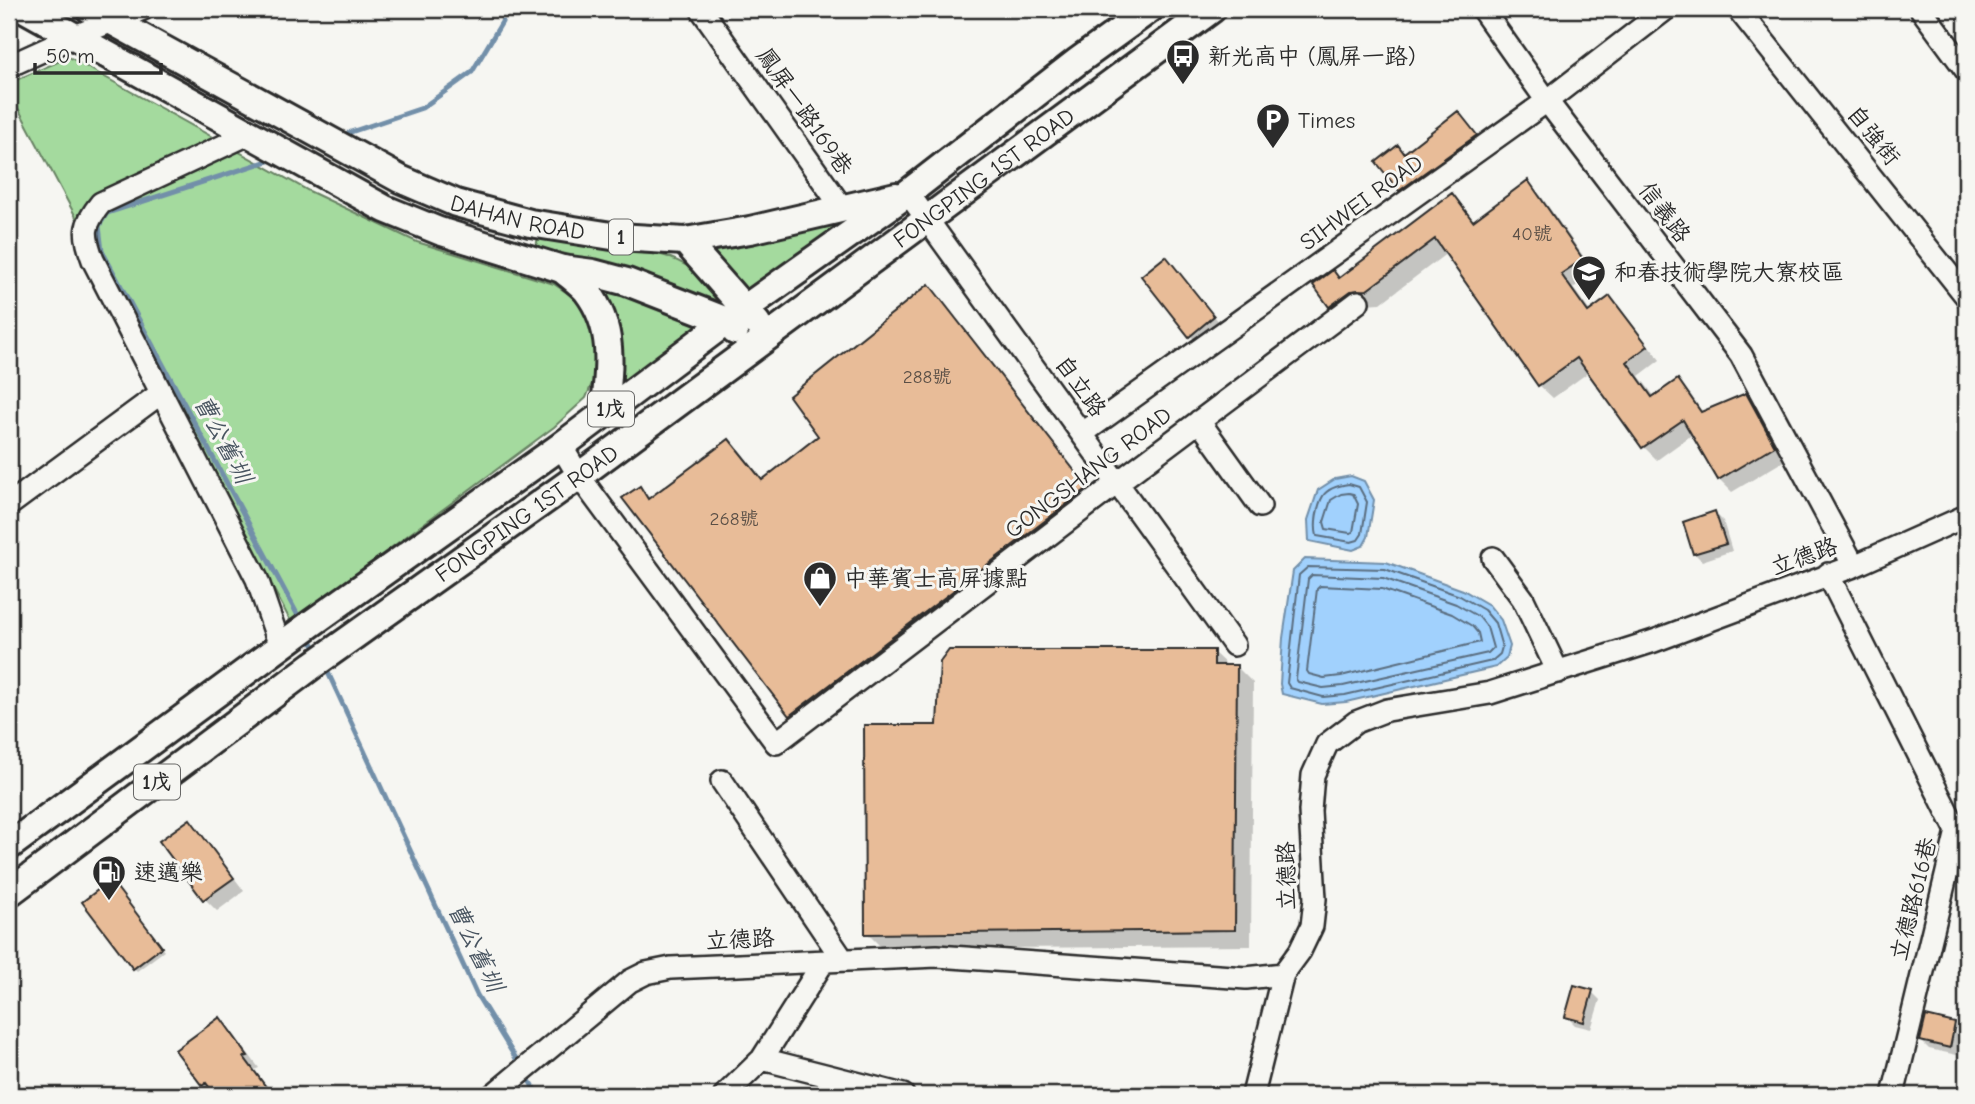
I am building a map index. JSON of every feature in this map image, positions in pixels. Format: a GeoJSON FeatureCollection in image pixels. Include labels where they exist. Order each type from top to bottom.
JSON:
{"type":"FeatureCollection","features":[{"type":"Feature","properties":{"kind":"main road","name":"1"},"geometry":{"type":"LineString","coordinates":[[25,9],[251,133]]}},
{"type":"Feature","properties":{"kind":"main road","name":"FONGPING 1ST ROAD"},"geometry":{"type":"LineString","coordinates":[[9,846],[312,623],[561,446],[736,315],[908,194],[1077,61],[1150,9]]}},
{"type":"Feature","properties":{"kind":"main road","name":"FONGPING 1ST ROAD"},"geometry":{"type":"LineString","coordinates":[[9,893],[332,651],[579,476],[1212,9]]}},
{"type":"Feature","properties":{"kind":"main road","name":"DAHAN ROAD"},"geometry":{"type":"LineString","coordinates":[[101,15],[400,179],[456,203],[530,223],[618,237],[685,241],[750,230],[908,194]]}},
{"type":"Feature","properties":{"kind":"main road","name":"DAHAN ROAD"},"geometry":{"type":"LineString","coordinates":[[251,133],[308,168],[384,209],[439,231],[562,269],[593,273],[736,315]]}},
{"type":"Feature","properties":{"kind":"main road"},"geometry":{"type":"LineString","coordinates":[[685,241],[758,342]]}},
{"type":"Feature","properties":{"kind":"main road"},"geometry":{"type":"LineString","coordinates":[[562,269],[587,291],[606,327],[611,362],[604,414]]}},
{"type":"Feature","properties":{"kind":"street"},"geometry":{"type":"LineString","coordinates":[[9,66],[75,36],[101,15],[143,9]]}},
{"type":"Feature","properties":{"kind":"street","name":"鳳屏一路169巷"},"geometry":{"type":"LineString","coordinates":[[701,9],[843,209]]}},
{"type":"Feature","properties":{"kind":"street","name":"信義路"},"geometry":{"type":"LineString","coordinates":[[1482,9],[1547,101],[1741,355],[1854,566]]}},
{"type":"Feature","properties":{"kind":"street","name":"SIHWEI ROAD"},"geometry":{"type":"LineString","coordinates":[[1083,433],[1547,101],[1666,9]]}},
{"type":"Feature","properties":{"kind":"street","name":"自強街"},"geometry":{"type":"LineString","coordinates":[[1738,9],[1966,296]]}},
{"type":"Feature","properties":{"kind":"street"},"geometry":{"type":"LineString","coordinates":[[1921,9],[1966,70]]}},
{"type":"Feature","properties":{"kind":"street"},"geometry":{"type":"LineString","coordinates":[[251,133],[101,203],[91,215],[85,240],[257,579],[284,644]]}},
{"type":"Feature","properties":{"kind":"street","name":"自立路"},"geometry":{"type":"LineString","coordinates":[[908,194],[1234,645]]}},
{"type":"Feature","properties":{"kind":"street","name":"GONGSHANG ROAD"},"geometry":{"type":"LineString","coordinates":[[561,446],[579,476],[776,743],[1358,302]]}},
{"type":"Feature","properties":{"kind":"street"},"geometry":{"type":"LineString","coordinates":[[9,505],[161,394]]}},
{"type":"Feature","properties":{"kind":"street"},"geometry":{"type":"LineString","coordinates":[[1199,421],[1260,506]]}},
{"type":"Feature","properties":{"kind":"street","name":"立德路"},"geometry":{"type":"LineString","coordinates":[[493,1095],[630,981],[646,973],[671,968],[937,956],[1246,978],[1283,974],[1300,951],[1312,926],[1315,899],[1310,811],[1313,775],[1327,744],[1356,722],[1387,710],[1490,693],[1654,641],[1854,566],[1966,516]]}},
{"type":"Feature","properties":{"kind":"street"},"geometry":{"type":"LineString","coordinates":[[1493,558],[1523,599],[1558,672]]}},
{"type":"Feature","properties":{"kind":"street","name":"立德路616巷"},"geometry":{"type":"LineString","coordinates":[[1828,574],[1957,831],[1893,1095]]}},
{"type":"Feature","properties":{"kind":"street"},"geometry":{"type":"LineString","coordinates":[[722,781],[834,961],[762,1059],[725,1095]]}},
{"type":"Feature","properties":{"kind":"street"},"geometry":{"type":"LineString","coordinates":[[1253,1095],[1283,974]]}},
{"type":"Feature","properties":{"kind":"street"},"geometry":{"type":"LineString","coordinates":[[762,1059],[903,1095]]}},
{"type":"Feature","properties":{"kind":"green space"},"geometry":{"type":"Polygon","coordinates":[[[69,57],[309,191],[417,242],[554,284],[576,299],[593,327],[598,357],[586,398],[554,427],[291,622],[9,91],[9,83],[69,57]]]}},
{"type":"Feature","properties":{"kind":"green space"},"geometry":{"type":"Polygon","coordinates":[[[848,222],[750,295],[706,248],[755,241],[848,222]]]}},
{"type":"Feature","properties":{"kind":"green space"},"geometry":{"type":"Polygon","coordinates":[[[538,237],[669,257],[699,274],[734,306],[724,313],[605,263],[536,247],[538,237]]]}},
{"type":"Feature","properties":{"kind":"green space"},"geometry":{"type":"Polygon","coordinates":[[[590,283],[639,298],[705,327],[614,397],[590,283]]]}},
{"type":"Feature","properties":{"kind":"water"},"geometry":{"type":"Polygon","coordinates":[[[1351,476],[1364,481],[1374,500],[1368,537],[1363,546],[1353,550],[1309,541],[1308,520],[1318,490],[1335,479],[1351,476]]]}},
{"type":"Feature","properties":{"kind":"water"},"geometry":{"type":"Polygon","coordinates":[[[1305,559],[1386,562],[1463,590],[1489,605],[1501,620],[1510,646],[1507,657],[1496,667],[1346,702],[1322,704],[1282,694],[1280,684],[1283,638],[1293,571],[1305,559]]]}},
{"type":"Feature","properties":{"kind":"building"},"geometry":{"type":"Polygon","coordinates":[[[1458,111],[1477,135],[1399,191],[1376,162],[1398,145],[1404,153],[1458,111]]]}},
{"type":"Feature","properties":{"kind":"building"},"geometry":{"type":"Polygon","coordinates":[[[1528,180],[1583,259],[1561,274],[1588,312],[1610,296],[1648,346],[1627,362],[1652,397],[1678,379],[1701,412],[1746,393],[1775,446],[1718,480],[1683,420],[1642,448],[1577,358],[1538,386],[1435,239],[1367,290],[1351,291],[1329,307],[1313,285],[1333,270],[1339,278],[1452,193],[1473,221],[1528,180]]]}},
{"type":"Feature","properties":{"kind":"building"},"geometry":{"type":"Polygon","coordinates":[[[1166,256],[1214,316],[1189,337],[1141,276],[1166,256]]]}},
{"type":"Feature","properties":{"kind":"building","name":"中華賓士高屏據點"},"geometry":{"type":"Polygon","coordinates":[[[929,284],[1088,488],[789,716],[622,498],[640,486],[648,499],[729,439],[762,480],[818,436],[789,396],[929,284]]]}},
{"type":"Feature","properties":{"kind":"building"},"geometry":{"type":"Polygon","coordinates":[[[1715,511],[1726,544],[1693,554],[1683,522],[1715,511]]]}},
{"type":"Feature","properties":{"kind":"building"},"geometry":{"type":"Polygon","coordinates":[[[949,650],[1214,650],[1214,665],[1237,665],[1235,930],[865,934],[864,725],[937,725],[940,662],[949,650]]]}},
{"type":"Feature","properties":{"kind":"building"},"geometry":{"type":"Polygon","coordinates":[[[190,819],[234,878],[203,900],[159,841],[190,819]]]}},
{"type":"Feature","properties":{"kind":"building"},"geometry":{"type":"Polygon","coordinates":[[[111,880],[162,947],[133,969],[82,902],[111,880]]]}},
{"type":"Feature","properties":{"kind":"building"},"geometry":{"type":"Polygon","coordinates":[[[1574,985],[1593,990],[1584,1022],[1565,1017],[1574,985]]]}},
{"type":"Feature","properties":{"kind":"building"},"geometry":{"type":"Polygon","coordinates":[[[1926,1016],[1955,1023],[1950,1048],[1920,1041],[1926,1016]]]}},
{"type":"Feature","properties":{"kind":"building"},"geometry":{"type":"Polygon","coordinates":[[[220,1017],[248,1056],[244,1057],[272,1095],[215,1095],[206,1083],[202,1086],[175,1050],[220,1017]]]}},
{"type":"Feature","properties":{"kind":"waterway","name":"曹公舊圳"},"geometry":{"type":"LineString","coordinates":[[339,136],[422,108],[472,72],[502,22],[505,9]]}},
{"type":"Feature","properties":{"kind":"waterway","name":"曹公舊圳"},"geometry":{"type":"LineString","coordinates":[[274,159],[107,213],[99,226],[102,251],[302,623]]}},
{"type":"Feature","properties":{"kind":"waterway","name":"曹公舊圳"},"geometry":{"type":"LineString","coordinates":[[308,635],[318,654]]}},
{"type":"Feature","properties":{"kind":"waterway","name":"曹公舊圳"},"geometry":{"type":"LineString","coordinates":[[325,666],[477,995],[520,1065]]}},
{"type":"Feature","properties":{"kind":"waterway","name":"曹公舊圳"},"geometry":{"type":"LineString","coordinates":[[525,1074],[538,1095]]}},
{"type":"Feature","properties":{"kind":"place","name":"新光高中 (鳳屏一路)"},"geometry":{"type":"Point","coordinates":[1183,86]}},
{"type":"Feature","properties":{"kind":"place","name":"Times"},"geometry":{"type":"Point","coordinates":[1273,150]}},
{"type":"Feature","properties":{"kind":"place","name":"和春技術學院大寮校區"},"geometry":{"type":"Point","coordinates":[1589,302]}},
{"type":"Feature","properties":{"kind":"place","name":"中華賓士高屏據點"},"geometry":{"type":"Point","coordinates":[820,608]}},
{"type":"Feature","properties":{"kind":"place","name":"速邁樂"},"geometry":{"type":"Point","coordinates":[109,902]}}]}
